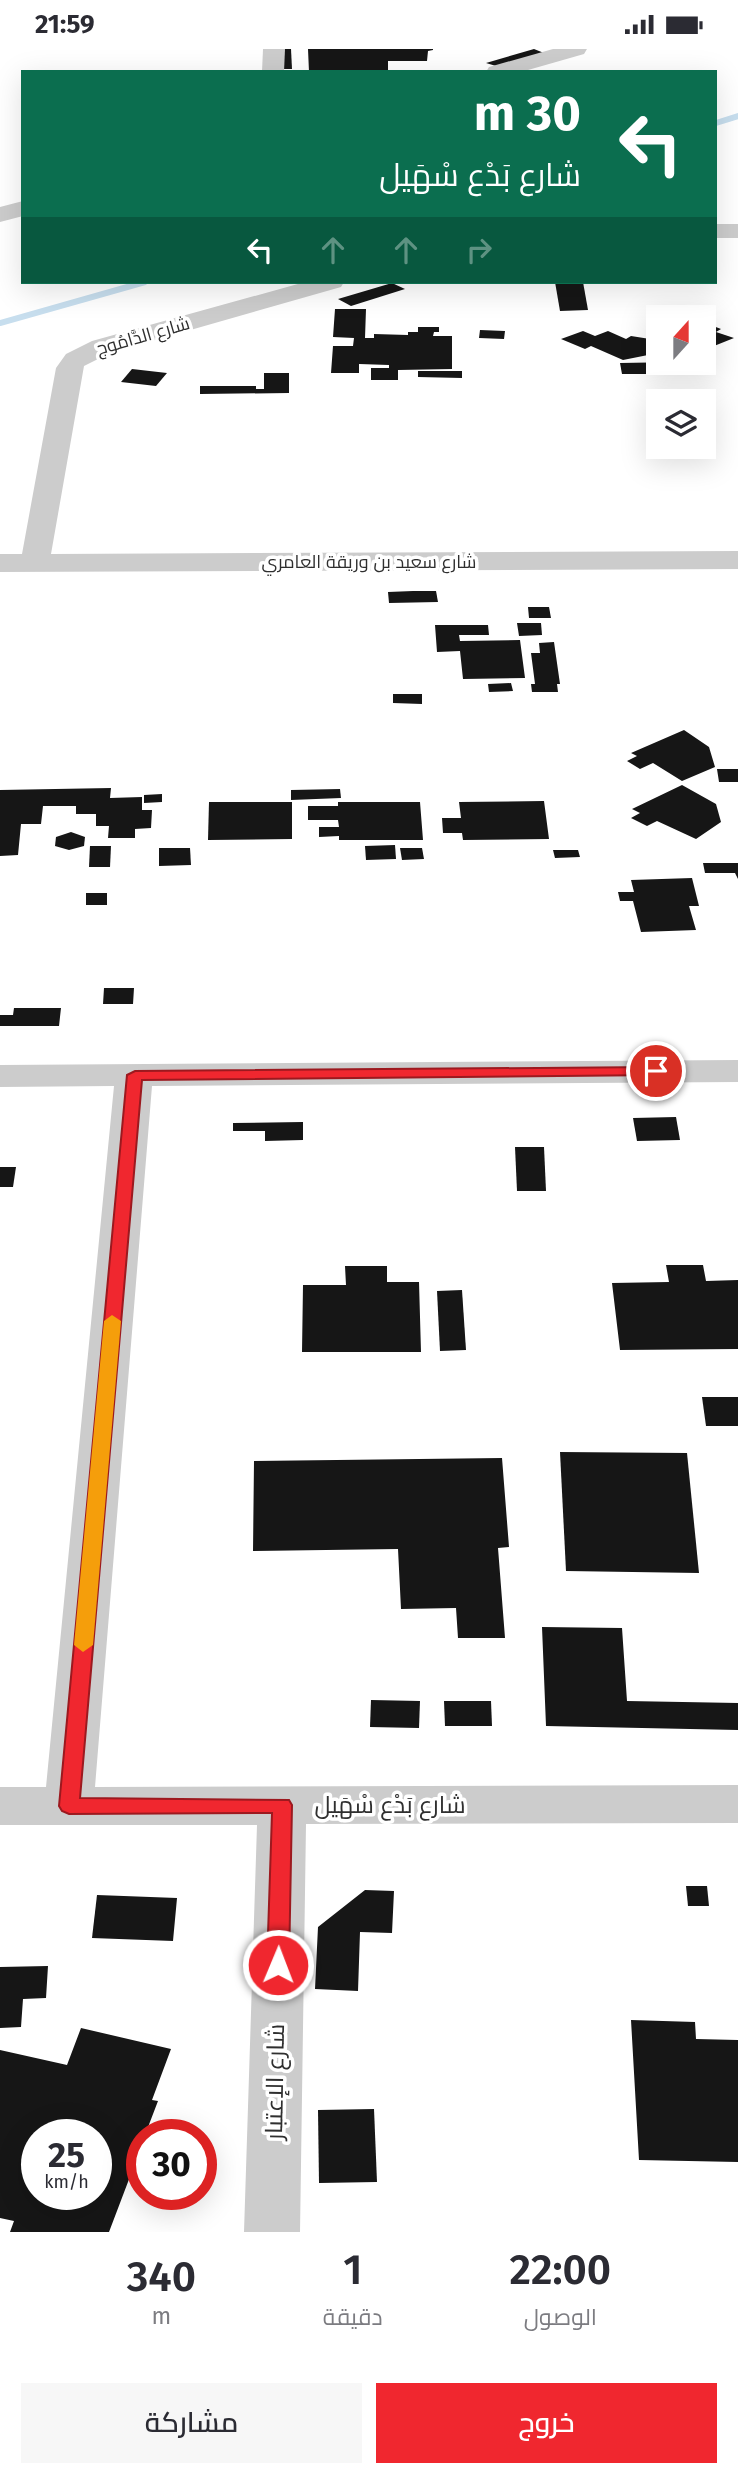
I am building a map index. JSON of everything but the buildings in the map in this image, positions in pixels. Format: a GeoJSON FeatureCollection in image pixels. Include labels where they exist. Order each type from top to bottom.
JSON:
{"type":"FeatureCollection","features":[{"type":"Feature","properties":{"kind":"street"},"geometry":{"type":"LineString","coordinates":[[274,49],[274,70]]}},
{"type":"Feature","properties":{"kind":"street"},"geometry":{"type":"LineString","coordinates":[[504,70],[576,49]]}},
{"type":"Feature","properties":{"kind":"street"},"geometry":{"type":"LineString","coordinates":[[0,215],[21,209]]}},
{"type":"Feature","properties":{"kind":"street"},"geometry":{"type":"LineString","coordinates":[[717,231],[738,231]]}},
{"type":"Feature","properties":{"kind":"street","name":"شارع الدَّامُوج"},"geometry":{"type":"LineString","coordinates":[[35,563],[69,368],[75,360],[102,347],[325,284]]}},
{"type":"Feature","properties":{"kind":"street","name":"شارع سعيد بن وريقة العامري"},"geometry":{"type":"LineString","coordinates":[[0,563],[738,560]]}},
{"type":"Feature","properties":{"kind":"street"},"geometry":{"type":"LineString","coordinates":[[0,1076],[738,1071]]}},
{"type":"Feature","properties":{"kind":"street"},"geometry":{"type":"LineString","coordinates":[[69,1806],[135,1075]]}},
{"type":"Feature","properties":{"kind":"street","name":"شارع بَدْع سْهَيل"},"geometry":{"type":"LineString","coordinates":[[0,1806],[738,1804]]}},
{"type":"Feature","properties":{"kind":"street","name":"شارع الإعتبار"},"geometry":{"type":"LineString","coordinates":[[272,2232],[282,1805]]}},
{"type":"Feature","properties":{"kind":"waterway"},"geometry":{"type":"LineString","coordinates":[[717,123],[738,116]]}},
{"type":"Feature","properties":{"kind":"waterway"},"geometry":{"type":"LineString","coordinates":[[0,323],[138,284]]}},
{"type":"Feature","properties":{"kind":"slow traffic"},"geometry":{"type":"LineString","coordinates":[[83,1645],[112,1321]]}},
{"type":"Feature","properties":{"kind":"route"},"geometry":{"type":"LineString","coordinates":[[278,1965],[282,1805],[69,1806],[135,1075],[656,1071]]}}]}
